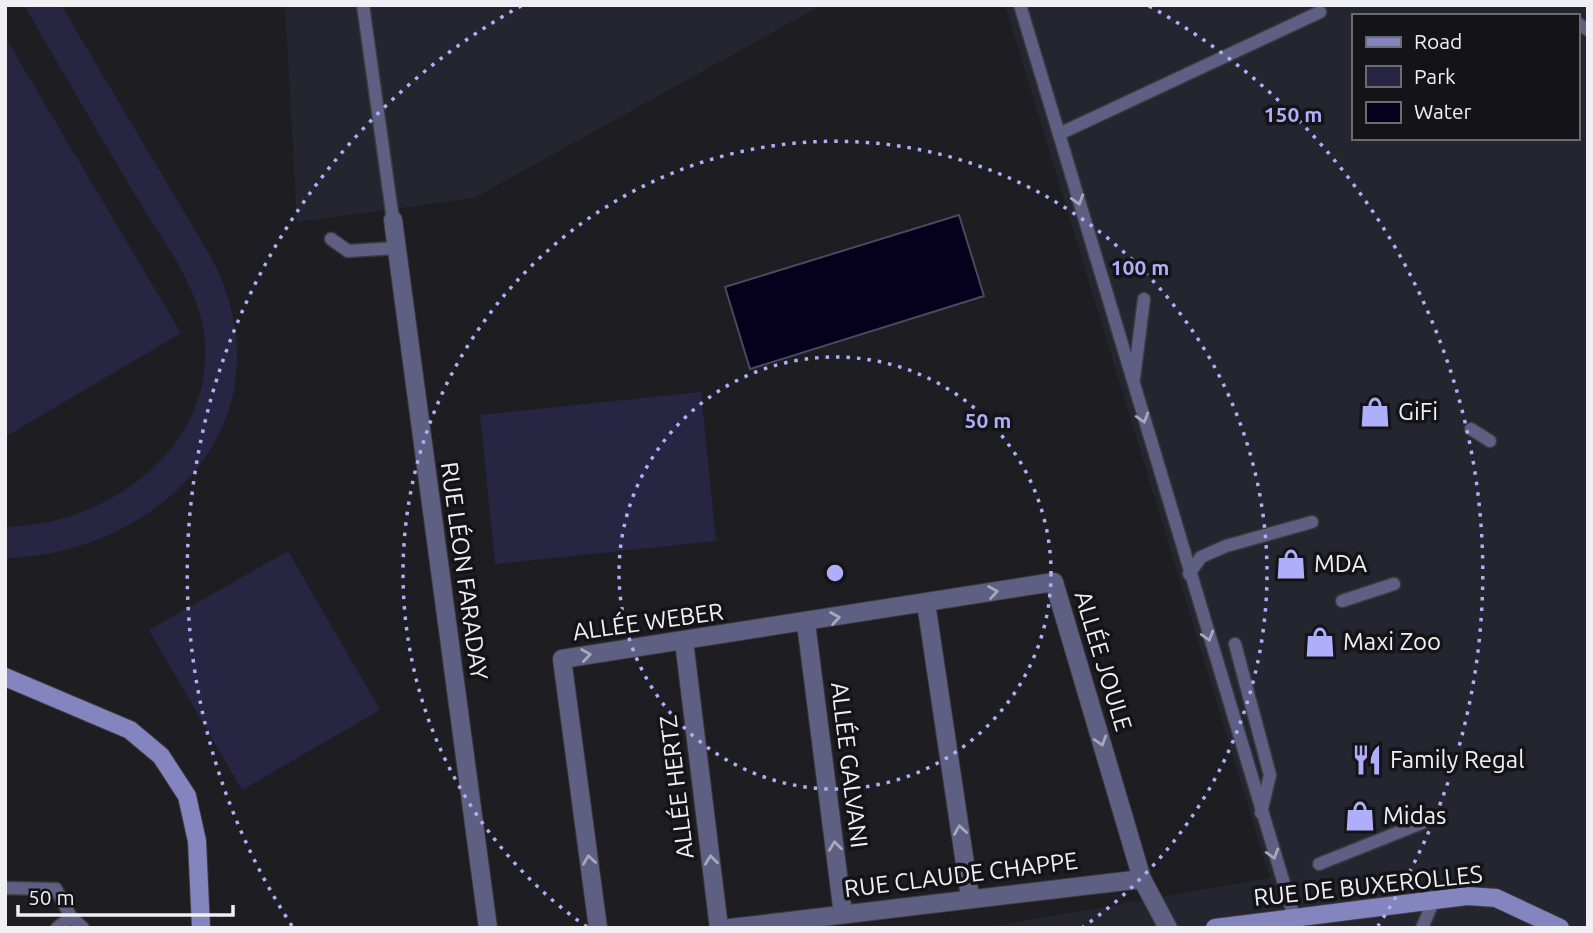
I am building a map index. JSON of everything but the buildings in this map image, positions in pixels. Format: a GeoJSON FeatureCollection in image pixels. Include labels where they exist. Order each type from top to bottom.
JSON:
{"type":"FeatureCollection","features":[{"type":"Feature","properties":{"kind":"street","name":"RUE LÉON FARADAY"},"geometry":{"type":"LineString","coordinates":[[393,220],[488,928]]}},
{"type":"Feature","properties":{"kind":"street","name":"ALLÉE JOULE"},"geometry":{"type":"LineString","coordinates":[[926,603],[1054,582],[1142,878]]}},
{"type":"Feature","properties":{"kind":"street","name":"ALLÉE WEBER"},"geometry":{"type":"LineString","coordinates":[[598,928],[562,659],[926,603]]}},
{"type":"Feature","properties":{"kind":"street"},"geometry":{"type":"LineString","coordinates":[[926,603],[970,897]]}},
{"type":"Feature","properties":{"kind":"street","name":"ALLÉE GALVANI"},"geometry":{"type":"LineString","coordinates":[[806,623],[844,914]]}},
{"type":"Feature","properties":{"kind":"street","name":"ALLÉE HERTZ"},"geometry":{"type":"LineString","coordinates":[[684,641],[719,928]]}},
{"type":"Feature","properties":{"kind":"street"},"geometry":{"type":"LineString","coordinates":[[5,677],[130,730],[161,756],[187,796],[197,841],[201,928]]}},
{"type":"Feature","properties":{"kind":"street"},"geometry":{"type":"LineString","coordinates":[[1142,878],[1168,928]]}},
{"type":"Feature","properties":{"kind":"street","name":"RUE CLAUDE CHAPPE"},"geometry":{"type":"LineString","coordinates":[[730,928],[1142,878]]}},
{"type":"Feature","properties":{"kind":"street","name":"RUE DE BUXEROLLES"},"geometry":{"type":"LineString","coordinates":[[1227,927],[1434,900],[1496,898],[1560,928]]}},
{"type":"Feature","properties":{"kind":"lane"},"geometry":{"type":"LineString","coordinates":[[363,5],[393,220]]}},
{"type":"Feature","properties":{"kind":"lane"},"geometry":{"type":"LineString","coordinates":[[1020,5],[1294,917]]}},
{"type":"Feature","properties":{"kind":"lane"},"geometry":{"type":"LineString","coordinates":[[1059,134],[1320,12]]}},
{"type":"Feature","properties":{"kind":"lane"},"geometry":{"type":"LineString","coordinates":[[331,239],[348,251],[396,248]]}},
{"type":"Feature","properties":{"kind":"lane"},"geometry":{"type":"LineString","coordinates":[[1133,386],[1144,299]]}},
{"type":"Feature","properties":{"kind":"lane"},"geometry":{"type":"LineString","coordinates":[[1471,429],[1490,441]]}},
{"type":"Feature","properties":{"kind":"lane"},"geometry":{"type":"LineString","coordinates":[[1189,574],[1201,557],[1226,546],[1312,522]]}},
{"type":"Feature","properties":{"kind":"lane"},"geometry":{"type":"LineString","coordinates":[[1342,601],[1394,584]]}},
{"type":"Feature","properties":{"kind":"lane"},"geometry":{"type":"LineString","coordinates":[[1235,643],[1270,775],[1261,813]]}},
{"type":"Feature","properties":{"kind":"lane"},"geometry":{"type":"LineString","coordinates":[[1319,864],[1422,823]]}},
{"type":"Feature","properties":{"kind":"lane"},"geometry":{"type":"LineString","coordinates":[[5,888],[56,889],[71,917],[83,928]]}},
{"type":"Feature","properties":{"kind":"lane"},"geometry":{"type":"LineString","coordinates":[[1422,928],[1434,900]]}},
{"type":"Feature","properties":{"kind":"lane"},"geometry":{"type":"LineString","coordinates":[[57,928],[71,917]]}},
{"type":"Feature","properties":{"kind":"shaded area"},"geometry":{"type":"Polygon","coordinates":[[[285,5],[822,5],[474,198],[297,222],[285,5]]]}},
{"type":"Feature","properties":{"kind":"shaded area"},"geometry":{"type":"Polygon","coordinates":[[[1005,5],[1588,5],[1588,928],[983,928],[1270,878],[1005,5]]]}},
{"type":"Feature","properties":{"kind":"green space"},"geometry":{"type":"Polygon","coordinates":[[[24,5],[61,5],[211,257],[232,314],[237,369],[226,418],[201,463],[166,500],[121,529],[69,549],[5,558],[5,527],[46,523],[85,511],[121,492],[154,467],[186,427],[199,396],[205,362],[202,323],[188,282],[24,5]]]}},
{"type":"Feature","properties":{"kind":"green space"},"geometry":{"type":"Polygon","coordinates":[[[5,37],[181,333],[5,437],[5,37]]]}},
{"type":"Feature","properties":{"kind":"green space"},"geometry":{"type":"Polygon","coordinates":[[[701,392],[716,541],[495,564],[480,415],[701,392]]]}},
{"type":"Feature","properties":{"kind":"green space"},"geometry":{"type":"Polygon","coordinates":[[[288,551],[380,710],[242,790],[149,630],[288,551]]]}},
{"type":"Feature","properties":{"kind":"water"},"geometry":{"type":"Polygon","coordinates":[[[959,215],[984,296],[750,369],[725,287],[959,215]]]}},
{"type":"Feature","properties":{"kind":"place","name":"GiFi"},"geometry":{"type":"Point","coordinates":[1375,412]}},
{"type":"Feature","properties":{"kind":"place","name":"MDA"},"geometry":{"type":"Point","coordinates":[1291,564]}},
{"type":"Feature","properties":{"kind":"place","name":"Maxi Zoo"},"geometry":{"type":"Point","coordinates":[1320,642]}},
{"type":"Feature","properties":{"kind":"place","name":"Family Regal"},"geometry":{"type":"Point","coordinates":[1367,760]}},
{"type":"Feature","properties":{"kind":"place","name":"Midas"},"geometry":{"type":"Point","coordinates":[1360,816]}}]}
